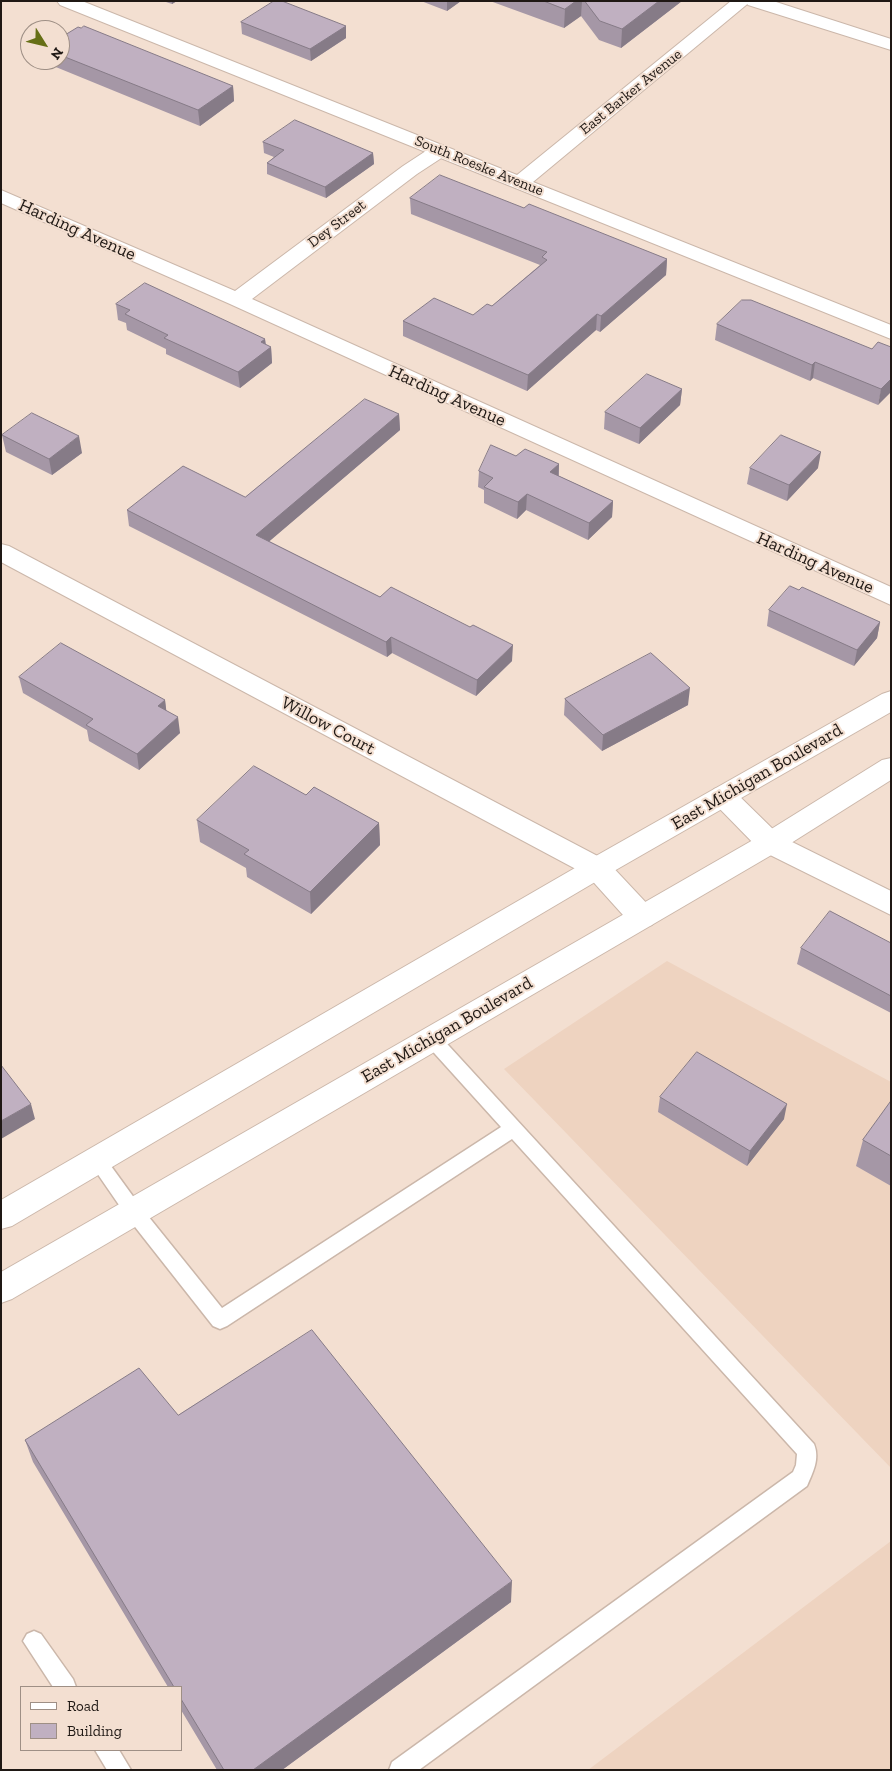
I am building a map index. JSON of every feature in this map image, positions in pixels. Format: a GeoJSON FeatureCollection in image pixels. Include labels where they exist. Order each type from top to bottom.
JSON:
{"type":"FeatureCollection","features":[{"type":"Feature","properties":{"kind":"street","name":"East Barker Avenue"},"geometry":{"type":"LineString","coordinates":[[520,183],[742,1]]}},
{"type":"Feature","properties":{"kind":"street"},"geometry":{"type":"LineString","coordinates":[[754,1],[891,45]]}},
{"type":"Feature","properties":{"kind":"street","name":"South Roeske Avenue"},"geometry":{"type":"LineString","coordinates":[[78,3],[891,333]]}},
{"type":"Feature","properties":{"kind":"street","name":"Dey Street"},"geometry":{"type":"LineString","coordinates":[[237,300],[439,150]]}},
{"type":"Feature","properties":{"kind":"street","name":"Harding Avenue"},"geometry":{"type":"LineString","coordinates":[[1,196],[237,300],[891,598]]}},
{"type":"Feature","properties":{"kind":"street","name":"Willow Court"},"geometry":{"type":"LineString","coordinates":[[1,552],[597,868],[642,916]]}},
{"type":"Feature","properties":{"kind":"street","name":"East Michigan Boulevard"},"geometry":{"type":"LineString","coordinates":[[1,1216],[597,868],[891,700]]}},
{"type":"Feature","properties":{"kind":"street","name":"East Michigan Boulevard"},"geometry":{"type":"LineString","coordinates":[[1,1289],[770,843],[891,768]]}},
{"type":"Feature","properties":{"kind":"street"},"geometry":{"type":"LineString","coordinates":[[724,796],[770,843],[891,904]]}},
{"type":"Feature","properties":{"kind":"lane"},"geometry":{"type":"LineString","coordinates":[[400,1770],[800,1479],[806,1466],[807,1451],[432,1039]]}},
{"type":"Feature","properties":{"kind":"lane"},"geometry":{"type":"LineString","coordinates":[[96,1160],[134,1212],[220,1320],[513,1129]]}},
{"type":"Feature","properties":{"kind":"lane"},"geometry":{"type":"LineString","coordinates":[[34,1641],[64,1686]]}},
{"type":"Feature","properties":{"kind":"lane"},"geometry":{"type":"LineString","coordinates":[[107,1751],[120,1770]]}},
{"type":"Feature","properties":{"kind":"shaded area"},"geometry":{"type":"Polygon","coordinates":[[[667,961],[891,1082],[891,1468],[504,1069],[667,961]]]}},
{"type":"Feature","properties":{"kind":"shaded area"},"geometry":{"type":"Polygon","coordinates":[[[891,1541],[891,1770],[588,1770],[891,1541]]]}},
{"type":"Feature","properties":{"kind":"building"},"geometry":{"type":"Polygon","coordinates":[[[274,1],[282,1],[346,26],[310,49],[241,22],[274,1]]]}},
{"type":"Feature","properties":{"kind":"building"},"geometry":{"type":"Polygon","coordinates":[[[544,1],[576,1],[565,9],[544,1]]]}},
{"type":"Feature","properties":{"kind":"building"},"geometry":{"type":"Polygon","coordinates":[[[585,1],[659,1],[622,29],[600,21],[585,1]]]}},
{"type":"Feature","properties":{"kind":"building"},"geometry":{"type":"Polygon","coordinates":[[[84,26],[233,86],[198,110],[70,59],[70,32],[78,27],[84,26]]]}},
{"type":"Feature","properties":{"kind":"building"},"geometry":{"type":"Polygon","coordinates":[[[295,120],[373,153],[325,187],[267,163],[284,150],[263,142],[295,120]]]}},
{"type":"Feature","properties":{"kind":"building"},"geometry":{"type":"Polygon","coordinates":[[[440,175],[524,208],[529,204],[667,259],[601,316],[597,314],[528,375],[403,321],[434,298],[473,315],[487,304],[492,306],[547,260],[542,257],[547,252],[410,198],[440,175]]]}},
{"type":"Feature","properties":{"kind":"building"},"geometry":{"type":"Polygon","coordinates":[[[145,283],[265,339],[261,342],[271,347],[238,372],[164,338],[168,335],[125,314],[130,310],[116,304],[145,283]]]}},
{"type":"Feature","properties":{"kind":"building"},"geometry":{"type":"Polygon","coordinates":[[[742,300],[751,300],[872,349],[878,342],[891,347],[891,379],[881,389],[815,362],[812,365],[717,324],[742,300]]]}},
{"type":"Feature","properties":{"kind":"building"},"geometry":{"type":"Polygon","coordinates":[[[647,374],[682,389],[640,428],[605,412],[647,374]]]}},
{"type":"Feature","properties":{"kind":"building"},"geometry":{"type":"Polygon","coordinates":[[[365,399],[399,414],[256,535],[380,597],[391,587],[470,627],[473,625],[513,645],[477,680],[391,637],[386,642],[127,510],[183,466],[245,497],[365,399]]]}},
{"type":"Feature","properties":{"kind":"building"},"geometry":{"type":"Polygon","coordinates":[[[32,413],[79,436],[49,459],[2,435],[32,413]]]}},
{"type":"Feature","properties":{"kind":"building"},"geometry":{"type":"Polygon","coordinates":[[[781,435],[821,452],[789,485],[750,468],[781,435]]]}},
{"type":"Feature","properties":{"kind":"building"},"geometry":{"type":"Polygon","coordinates":[[[491,445],[516,456],[525,449],[559,464],[550,472],[613,501],[589,523],[527,494],[518,502],[484,487],[493,478],[479,471],[491,445]]]}},
{"type":"Feature","properties":{"kind":"building"},"geometry":{"type":"Polygon","coordinates":[[[790,586],[799,590],[802,587],[880,622],[857,650],[769,610],[790,586]]]}},
{"type":"Feature","properties":{"kind":"building"},"geometry":{"type":"Polygon","coordinates":[[[61,643],[165,700],[158,706],[178,717],[137,754],[86,725],[93,719],[19,677],[61,643]]]}},
{"type":"Feature","properties":{"kind":"building"},"geometry":{"type":"Polygon","coordinates":[[[651,653],[690,688],[603,735],[565,699],[651,653]]]}},
{"type":"Feature","properties":{"kind":"building"},"geometry":{"type":"Polygon","coordinates":[[[254,766],[306,795],[314,787],[379,823],[310,892],[244,854],[249,850],[197,820],[254,766]]]}},
{"type":"Feature","properties":{"kind":"building"},"geometry":{"type":"Polygon","coordinates":[[[830,911],[891,943],[891,996],[801,948],[830,911]]]}},
{"type":"Feature","properties":{"kind":"building"},"geometry":{"type":"Polygon","coordinates":[[[697,1052],[787,1104],[750,1151],[660,1097],[697,1052]]]}},
{"type":"Feature","properties":{"kind":"building"},"geometry":{"type":"Polygon","coordinates":[[[1,1065],[31,1104],[1,1121],[1,1065]]]}},
{"type":"Feature","properties":{"kind":"building"},"geometry":{"type":"Polygon","coordinates":[[[891,1101],[891,1156],[863,1140],[891,1101]]]}},
{"type":"Feature","properties":{"kind":"building"},"geometry":{"type":"Polygon","coordinates":[[[312,1330],[512,1581],[253,1770],[224,1770],[182,1701],[182,1686],[173,1686],[25,1440],[139,1368],[178,1415],[312,1330]]]}}]}
